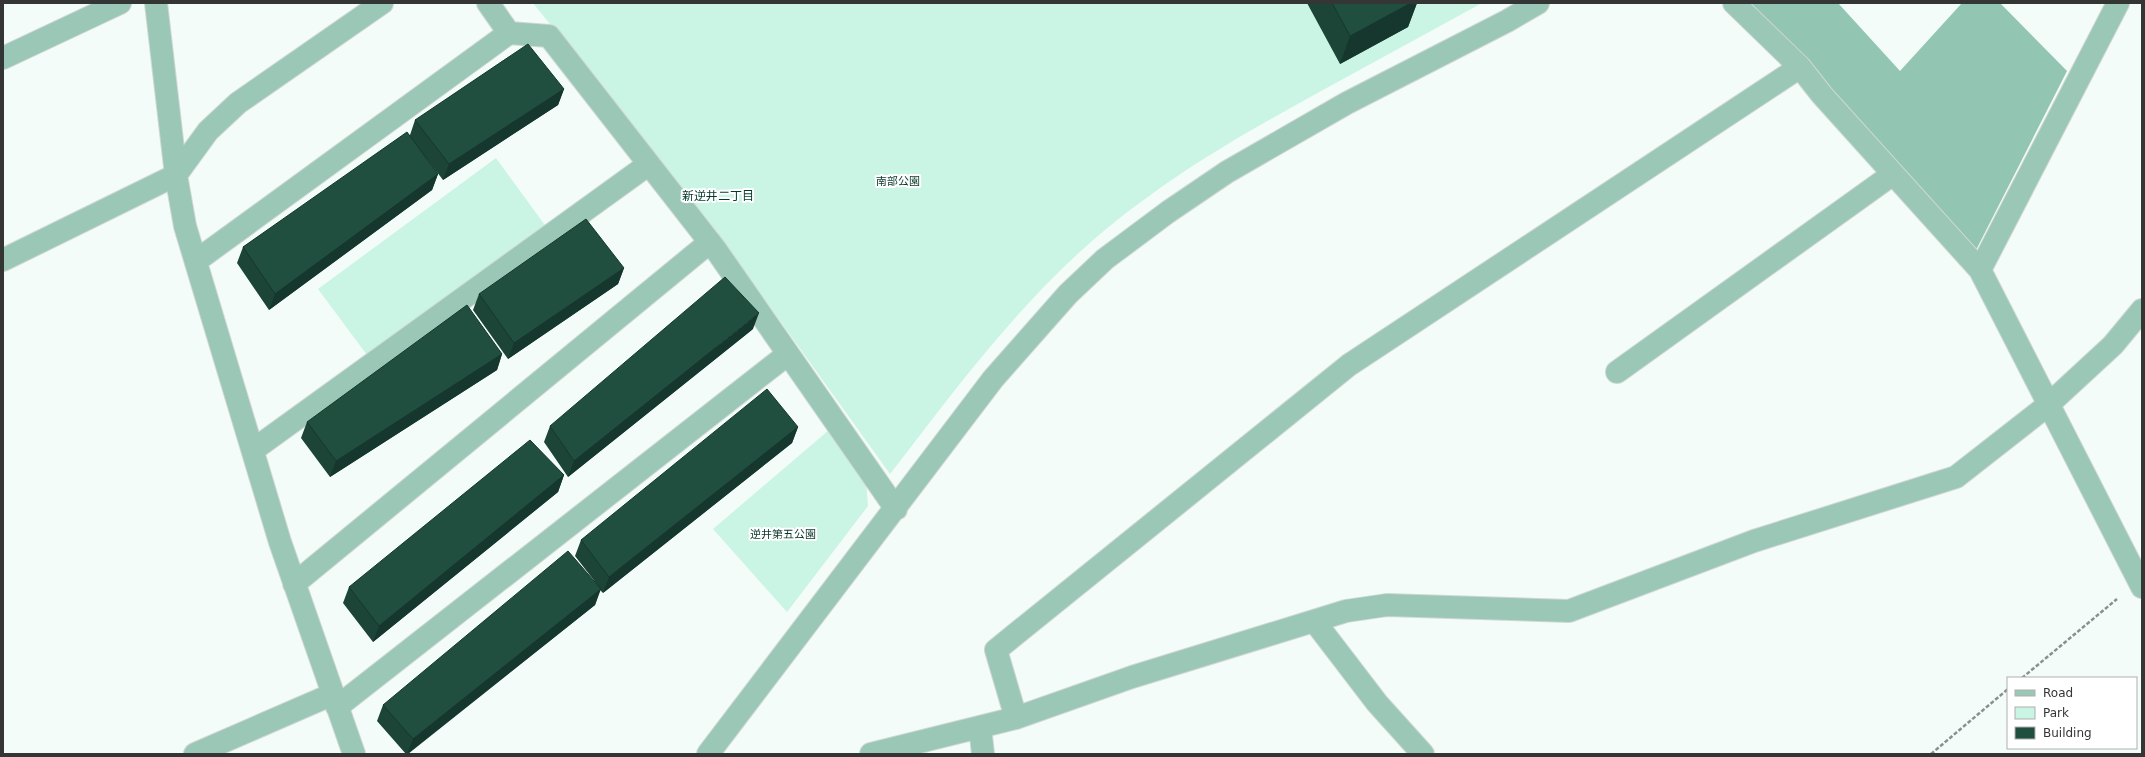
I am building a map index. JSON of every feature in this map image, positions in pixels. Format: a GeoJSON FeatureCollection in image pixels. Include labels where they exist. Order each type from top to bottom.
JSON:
{"type":"FeatureCollection","features":[{"type":"Feature","properties":{"kind":"street"},"geometry":{"type":"LineString","coordinates":[[3,58],[120,3]]}},
{"type":"Feature","properties":{"kind":"street"},"geometry":{"type":"LineString","coordinates":[[3,260],[176,175],[208,131],[238,103],[382,3]]}},
{"type":"Feature","properties":{"kind":"street"},"geometry":{"type":"LineString","coordinates":[[488,3],[509,33]]}},
{"type":"Feature","properties":{"kind":"street"},"geometry":{"type":"LineString","coordinates":[[708,754],[896,509],[993,379],[1068,294],[1105,259],[1168,212],[1227,172],[1347,103],[1507,21],[1538,3]]}},
{"type":"Feature","properties":{"kind":"street"},"geometry":{"type":"LineString","coordinates":[[1734,3],[1800,66],[1822,95],[1980,270],[2140,584]]}},
{"type":"Feature","properties":{"kind":"street"},"geometry":{"type":"LineString","coordinates":[[1980,270],[2118,3]]}},
{"type":"Feature","properties":{"kind":"street"},"geometry":{"type":"LineString","coordinates":[[161,6],[176,175],[185,226],[294,584],[354,754]]}},
{"type":"Feature","properties":{"kind":"street"},"geometry":{"type":"LineString","coordinates":[[196,261],[509,33],[549,36],[710,242],[896,509]]}},
{"type":"Feature","properties":{"kind":"street"},"geometry":{"type":"LineString","coordinates":[[1016,718],[996,650],[1349,365],[1800,66]]}},
{"type":"Feature","properties":{"kind":"street"},"geometry":{"type":"LineString","coordinates":[[253,450],[649,164]]}},
{"type":"Feature","properties":{"kind":"street"},"geometry":{"type":"LineString","coordinates":[[1617,372],[1893,174]]}},
{"type":"Feature","properties":{"kind":"street"},"geometry":{"type":"LineString","coordinates":[[294,584],[710,242]]}},
{"type":"Feature","properties":{"kind":"street"},"geometry":{"type":"LineString","coordinates":[[871,754],[1016,718],[1132,677],[1315,622],[1346,611],[1387,605],[1569,611],[1754,541],[1956,477],[2048,405],[2113,345],[2142,310]]}},
{"type":"Feature","properties":{"kind":"street"},"geometry":{"type":"LineString","coordinates":[[195,754],[335,700],[788,354]]}},
{"type":"Feature","properties":{"kind":"street"},"geometry":{"type":"LineString","coordinates":[[1315,622],[1377,703],[1423,754]]}},
{"type":"Feature","properties":{"kind":"street"},"geometry":{"type":"LineString","coordinates":[[980,727],[983,754]]}},
{"type":"Feature","properties":{"kind":"path"},"geometry":{"type":"LineString","coordinates":[[2023,677],[2140,584]]}},
{"type":"Feature","properties":{"kind":"path"},"geometry":{"type":"LineString","coordinates":[[1931,754],[2007,690]]}},
{"type":"Feature","properties":{"kind":"green space","name":"南部公園"},"geometry":{"type":"Polygon","coordinates":[[[533,3],[1482,3],[1260,125],[1198,162],[1111,225],[1056,275],[1005,329],[958,386],[890,474],[712,226],[533,3]]]}},
{"type":"Feature","properties":{"kind":"green space"},"geometry":{"type":"Polygon","coordinates":[[[1746,3],[1838,3],[1900,71],[1962,3],[2000,3],[2067,71],[1975,252],[1746,3]]]}},
{"type":"Feature","properties":{"kind":"green space"},"geometry":{"type":"Polygon","coordinates":[[[496,158],[547,228],[370,359],[318,289],[496,158]]]}},
{"type":"Feature","properties":{"kind":"green space","name":"逆井第五公園"},"geometry":{"type":"Polygon","coordinates":[[[829,430],[866,481],[868,506],[787,612],[713,529],[829,430]]]}},
{"type":"Feature","properties":{"kind":"building"},"geometry":{"type":"Polygon","coordinates":[[[1332,3],[1411,3],[1350,36],[1332,3]]]}},
{"type":"Feature","properties":{"kind":"building"},"geometry":{"type":"Polygon","coordinates":[[[528,44],[564,89],[449,164],[415,120],[528,44]]]}},
{"type":"Feature","properties":{"kind":"building"},"geometry":{"type":"Polygon","coordinates":[[[407,132],[438,174],[275,294],[243,247],[407,132]]]}},
{"type":"Feature","properties":{"kind":"building"},"geometry":{"type":"Polygon","coordinates":[[[586,219],[624,268],[514,343],[479,294],[586,219]]]}},
{"type":"Feature","properties":{"kind":"building"},"geometry":{"type":"Polygon","coordinates":[[[725,277],[759,313],[574,461],[550,426],[725,277]]]}},
{"type":"Feature","properties":{"kind":"building"},"geometry":{"type":"Polygon","coordinates":[[[467,305],[502,354],[336,461],[307,422],[467,305]]]}},
{"type":"Feature","properties":{"kind":"building"},"geometry":{"type":"Polygon","coordinates":[[[767,389],[798,427],[609,577],[581,540],[767,389]]]}},
{"type":"Feature","properties":{"kind":"building"},"geometry":{"type":"Polygon","coordinates":[[[530,440],[564,475],[379,626],[349,587],[530,440]]]}},
{"type":"Feature","properties":{"kind":"building"},"geometry":{"type":"Polygon","coordinates":[[[568,551],[601,589],[413,739],[383,705],[568,551]]]}},
{"type":"Feature","properties":{"kind":"district","name":"新逆井二丁目"},"geometry":{"type":"Point","coordinates":[718,196]}}]}
